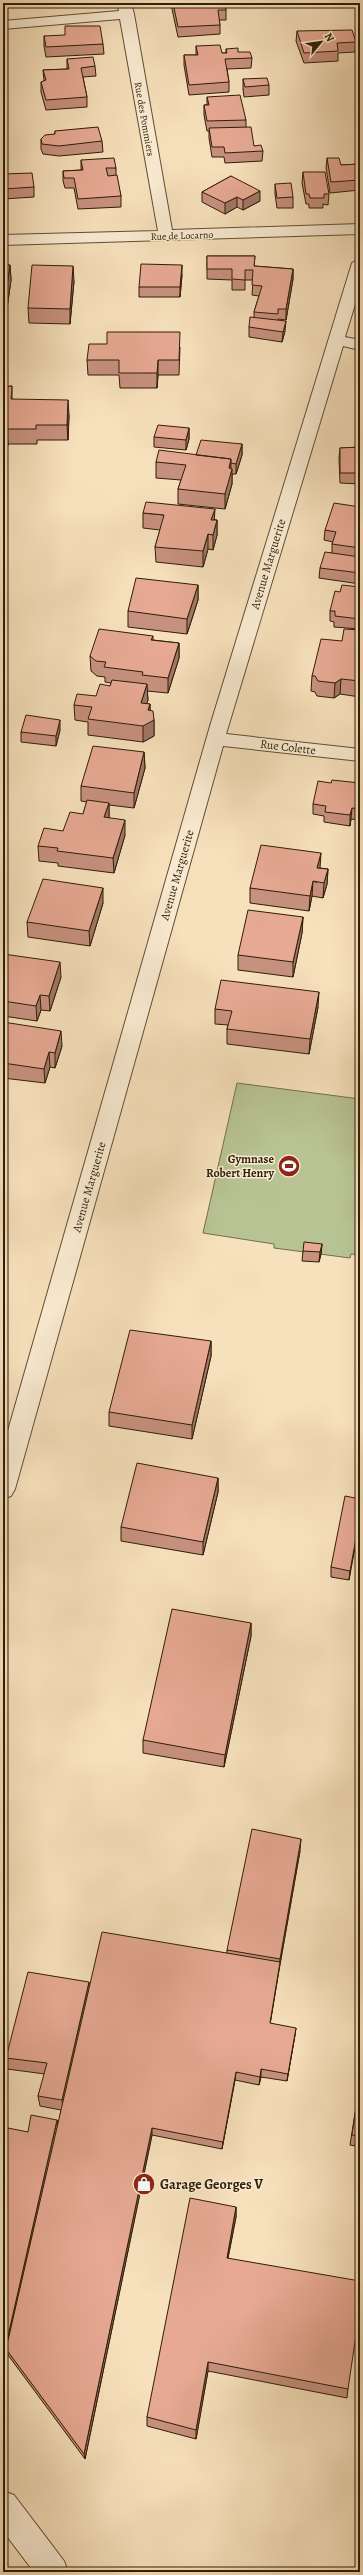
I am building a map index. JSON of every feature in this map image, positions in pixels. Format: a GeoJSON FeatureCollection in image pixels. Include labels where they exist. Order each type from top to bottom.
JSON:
{"type":"FeatureCollection","features":[{"type":"Feature","properties":{"kind":"street"},"geometry":{"type":"LineString","coordinates":[[3,25],[126,8]]}},
{"type":"Feature","properties":{"kind":"street","name":"Rue des Pommiers"},"geometry":{"type":"LineString","coordinates":[[126,8],[166,236]]}},
{"type":"Feature","properties":{"kind":"street","name":"Rue de Locarno"},"geometry":{"type":"LineString","coordinates":[[3,240],[360,229]]}},
{"type":"Feature","properties":{"kind":"street","name":"Avenue Marguerite"},"geometry":{"type":"LineString","coordinates":[[3,1489],[216,738],[360,263]]}},
{"type":"Feature","properties":{"kind":"street"},"geometry":{"type":"LineString","coordinates":[[337,340],[360,344]]}},
{"type":"Feature","properties":{"kind":"street","name":"Rue Colette"},"geometry":{"type":"LineString","coordinates":[[216,738],[360,755]]}},
{"type":"Feature","properties":{"kind":"street"},"geometry":{"type":"LineString","coordinates":[[3,2506],[53,2572]]}},
{"type":"Feature","properties":{"kind":"green space","name":"Gymnase Robert Henry"},"geometry":{"type":"Polygon","coordinates":[[[237,1083],[360,1099],[360,1255],[351,1254],[350,1258],[274,1248],[274,1244],[203,1233],[237,1083]]]}},
{"type":"Feature","properties":{"kind":"building"},"geometry":{"type":"Polygon","coordinates":[[[173,3],[224,4],[226,10],[218,10],[220,25],[178,27],[173,3]]]}},
{"type":"Feature","properties":{"kind":"building"},"geometry":{"type":"Polygon","coordinates":[[[65,26],[100,26],[103,44],[46,47],[44,36],[65,35],[65,26]]]}},
{"type":"Feature","properties":{"kind":"building"},"geometry":{"type":"Polygon","coordinates":[[[352,30],[356,42],[337,43],[338,51],[304,53],[297,31],[352,30]]]}},
{"type":"Feature","properties":{"kind":"building"},"geometry":{"type":"Polygon","coordinates":[[[220,45],[222,53],[227,53],[226,49],[238,48],[238,52],[250,52],[252,58],[225,59],[229,82],[189,85],[184,55],[198,55],[196,46],[220,45]]]}},
{"type":"Feature","properties":{"kind":"building"},"geometry":{"type":"Polygon","coordinates":[[[93,57],[95,66],[81,68],[87,97],[46,100],[41,82],[46,80],[43,70],[69,69],[67,59],[93,57]]]}},
{"type":"Feature","properties":{"kind":"building"},"geometry":{"type":"Polygon","coordinates":[[[267,78],[269,85],[245,87],[243,79],[267,78]]]}},
{"type":"Feature","properties":{"kind":"building"},"geometry":{"type":"Polygon","coordinates":[[[240,95],[246,120],[207,121],[204,105],[209,105],[207,97],[240,95]]]}},
{"type":"Feature","properties":{"kind":"building"},"geometry":{"type":"Polygon","coordinates":[[[98,127],[102,141],[59,146],[42,144],[41,139],[45,135],[55,134],[55,131],[98,127]]]}},
{"type":"Feature","properties":{"kind":"building"},"geometry":{"type":"Polygon","coordinates":[[[251,127],[254,146],[261,145],[263,151],[225,153],[224,147],[212,147],[209,128],[251,127]]]}},
{"type":"Feature","properties":{"kind":"building"},"geometry":{"type":"Polygon","coordinates":[[[114,158],[116,168],[106,168],[108,176],[117,175],[121,196],[78,199],[74,178],[64,178],[63,171],[83,170],[81,160],[114,158]]]}},
{"type":"Feature","properties":{"kind":"building"},"geometry":{"type":"Polygon","coordinates":[[[327,158],[339,158],[341,165],[360,164],[360,180],[331,182],[327,158]]]}},
{"type":"Feature","properties":{"kind":"building"},"geometry":{"type":"Polygon","coordinates":[[[303,172],[325,172],[329,194],[324,194],[324,198],[310,198],[309,194],[306,194],[303,172]]]}},
{"type":"Feature","properties":{"kind":"building"},"geometry":{"type":"Polygon","coordinates":[[[32,173],[34,187],[3,189],[3,174],[32,173]]]}},
{"type":"Feature","properties":{"kind":"building"},"geometry":{"type":"Polygon","coordinates":[[[231,176],[260,191],[243,200],[237,197],[225,203],[202,192],[231,176]]]}},
{"type":"Feature","properties":{"kind":"building"},"geometry":{"type":"Polygon","coordinates":[[[291,183],[293,197],[277,198],[275,184],[291,183]]]}},
{"type":"Feature","properties":{"kind":"building"},"geometry":{"type":"Polygon","coordinates":[[[207,256],[255,256],[254,266],[293,269],[286,309],[278,309],[278,314],[254,312],[262,286],[252,285],[253,270],[245,270],[245,280],[232,279],[232,269],[207,269],[207,256]]]}},
{"type":"Feature","properties":{"kind":"building"},"geometry":{"type":"Polygon","coordinates":[[[141,264],[182,265],[180,287],[139,287],[141,264]]]}},
{"type":"Feature","properties":{"kind":"building"},"geometry":{"type":"Polygon","coordinates":[[[3,265],[10,265],[6,293],[3,293],[3,265]]]}},
{"type":"Feature","properties":{"kind":"building"},"geometry":{"type":"Polygon","coordinates":[[[32,265],[73,266],[70,309],[28,308],[32,265]]]}},
{"type":"Feature","properties":{"kind":"building"},"geometry":{"type":"Polygon","coordinates":[[[250,317],[286,321],[283,332],[249,327],[250,317]]]}},
{"type":"Feature","properties":{"kind":"building"},"geometry":{"type":"Polygon","coordinates":[[[107,332],[180,332],[179,360],[158,360],[157,373],[119,373],[119,360],[87,360],[89,344],[107,344],[107,332]]]}},
{"type":"Feature","properties":{"kind":"building"},"geometry":{"type":"Polygon","coordinates":[[[12,386],[11,399],[68,400],[67,425],[36,425],[36,429],[7,429],[6,434],[3,433],[3,387],[12,386]]]}},
{"type":"Feature","properties":{"kind":"building"},"geometry":{"type":"Polygon","coordinates":[[[358,386],[360,386],[360,420],[357,420],[358,386]]]}},
{"type":"Feature","properties":{"kind":"building"},"geometry":{"type":"Polygon","coordinates":[[[158,425],[189,428],[186,440],[154,437],[158,425]]]}},
{"type":"Feature","properties":{"kind":"building"},"geometry":{"type":"Polygon","coordinates":[[[201,440],[242,444],[236,464],[231,463],[231,459],[196,455],[201,440]]]}},
{"type":"Feature","properties":{"kind":"building"},"geometry":{"type":"Polygon","coordinates":[[[360,447],[360,473],[340,473],[340,448],[360,447]]]}},
{"type":"Feature","properties":{"kind":"building"},"geometry":{"type":"Polygon","coordinates":[[[159,450],[231,459],[229,468],[232,469],[225,494],[178,489],[186,465],[156,462],[159,450]]]}},
{"type":"Feature","properties":{"kind":"building"},"geometry":{"type":"Polygon","coordinates":[[[146,502],[215,509],[211,520],[217,520],[213,535],[208,534],[203,551],[155,547],[164,515],[143,513],[146,502]]]}},
{"type":"Feature","properties":{"kind":"building"},"geometry":{"type":"Polygon","coordinates":[[[334,503],[360,507],[360,548],[332,544],[336,532],[325,530],[334,503]]]}},
{"type":"Feature","properties":{"kind":"building"},"geometry":{"type":"Polygon","coordinates":[[[325,552],[360,557],[360,573],[320,568],[325,552]]]}},
{"type":"Feature","properties":{"kind":"building"},"geometry":{"type":"Polygon","coordinates":[[[136,578],[198,585],[187,619],[128,611],[136,578]]]}},
{"type":"Feature","properties":{"kind":"building"},"geometry":{"type":"Polygon","coordinates":[[[342,585],[360,587],[360,619],[335,616],[335,611],[330,611],[335,591],[340,592],[342,585]]]}},
{"type":"Feature","properties":{"kind":"building"},"geometry":{"type":"Polygon","coordinates":[[[99,629],[153,636],[151,640],[179,643],[168,678],[142,675],[143,672],[104,667],[106,662],[96,661],[90,656],[99,629]]]}},
{"type":"Feature","properties":{"kind":"building"},"geometry":{"type":"Polygon","coordinates":[[[344,629],[360,630],[360,681],[341,679],[335,683],[318,681],[315,676],[312,676],[321,639],[342,641],[344,629]]]}},
{"type":"Feature","properties":{"kind":"building"},"geometry":{"type":"Polygon","coordinates":[[[112,680],[147,684],[141,703],[150,704],[148,710],[153,711],[154,720],[143,726],[88,719],[92,707],[74,705],[77,694],[96,696],[100,684],[110,686],[112,680]]]}},
{"type":"Feature","properties":{"kind":"building"},"geometry":{"type":"Polygon","coordinates":[[[26,715],[60,720],[56,736],[21,732],[26,715]]]}},
{"type":"Feature","properties":{"kind":"building"},"geometry":{"type":"Polygon","coordinates":[[[93,746],[144,752],[134,793],[81,786],[93,746]]]}},
{"type":"Feature","properties":{"kind":"building"},"geometry":{"type":"Polygon","coordinates":[[[332,780],[360,783],[360,809],[352,808],[350,815],[325,812],[326,806],[313,804],[318,781],[331,783],[332,780]]]}},
{"type":"Feature","properties":{"kind":"building"},"geometry":{"type":"Polygon","coordinates":[[[87,800],[109,803],[104,817],[125,820],[113,858],[57,851],[58,848],[38,846],[44,828],[63,831],[70,812],[83,814],[87,800]]]}},
{"type":"Feature","properties":{"kind":"building"},"geometry":{"type":"Polygon","coordinates":[[[261,845],[321,853],[317,868],[328,869],[324,883],[313,881],[310,896],[250,888],[261,845]]]}},
{"type":"Feature","properties":{"kind":"building"},"geometry":{"type":"Polygon","coordinates":[[[43,879],[103,888],[89,931],[27,922],[43,879]]]}},
{"type":"Feature","properties":{"kind":"building"},"geometry":{"type":"Polygon","coordinates":[[[248,910],[303,917],[293,962],[238,955],[248,910]]]}},
{"type":"Feature","properties":{"kind":"building"},"geometry":{"type":"Polygon","coordinates":[[[3,954],[60,962],[49,996],[40,995],[36,1006],[3,1001],[3,954]]]}},
{"type":"Feature","properties":{"kind":"building"},"geometry":{"type":"Polygon","coordinates":[[[221,980],[319,992],[310,1039],[227,1029],[232,1011],[215,1009],[221,980]]]}},
{"type":"Feature","properties":{"kind":"building"},"geometry":{"type":"Polygon","coordinates":[[[3,1022],[61,1031],[55,1053],[49,1052],[44,1069],[3,1063],[3,1022]]]}},
{"type":"Feature","properties":{"kind":"building"},"geometry":{"type":"Polygon","coordinates":[[[304,1242],[322,1244],[320,1252],[303,1251],[304,1242]]]}},
{"type":"Feature","properties":{"kind":"building"},"geometry":{"type":"Polygon","coordinates":[[[130,1330],[211,1341],[192,1425],[109,1412],[130,1330]]]}},
{"type":"Feature","properties":{"kind":"building"},"geometry":{"type":"Polygon","coordinates":[[[137,1463],[218,1478],[203,1542],[121,1527],[137,1463]]]}},
{"type":"Feature","properties":{"kind":"building"},"geometry":{"type":"Polygon","coordinates":[[[345,1496],[360,1499],[360,1517],[350,1571],[331,1567],[345,1496]]]}},
{"type":"Feature","properties":{"kind":"building"},"geometry":{"type":"Polygon","coordinates":[[[172,1609],[251,1623],[225,1755],[143,1740],[172,1609]]]}},
{"type":"Feature","properties":{"kind":"building"},"geometry":{"type":"Polygon","coordinates":[[[252,1829],[301,1839],[280,1959],[227,1950],[252,1829]]]}},
{"type":"Feature","properties":{"kind":"building"},"geometry":{"type":"Polygon","coordinates":[[[102,1932],[280,1962],[270,2023],[296,2028],[288,2074],[261,2069],[260,2077],[236,2072],[223,2142],[152,2128],[84,2454],[6,2349],[102,1932]]]}},
{"type":"Feature","properties":{"kind":"building"},"geometry":{"type":"Polygon","coordinates":[[[28,1972],[89,1982],[62,2100],[38,2096],[47,2063],[6,2058],[28,1972]]]}},
{"type":"Feature","properties":{"kind":"building"},"geometry":{"type":"Polygon","coordinates":[[[360,2081],[360,2136],[352,2135],[360,2081]]]}},
{"type":"Feature","properties":{"kind":"building"},"geometry":{"type":"Polygon","coordinates":[[[31,2115],[57,2120],[6,2345],[3,2345],[3,2149],[8,2128],[28,2132],[31,2115]]]}},
{"type":"Feature","properties":{"kind":"building"},"geometry":{"type":"Polygon","coordinates":[[[190,2198],[236,2207],[227,2258],[360,2281],[360,2308],[348,2389],[208,2362],[196,2430],[147,2417],[190,2198]]]}},
{"type":"Feature","properties":{"kind":"place","name":"Gymnase Robert Henry"},"geometry":{"type":"Point","coordinates":[289,1166]}},
{"type":"Feature","properties":{"kind":"place","name":"Garage Georges V"},"geometry":{"type":"Point","coordinates":[144,2184]}}]}
